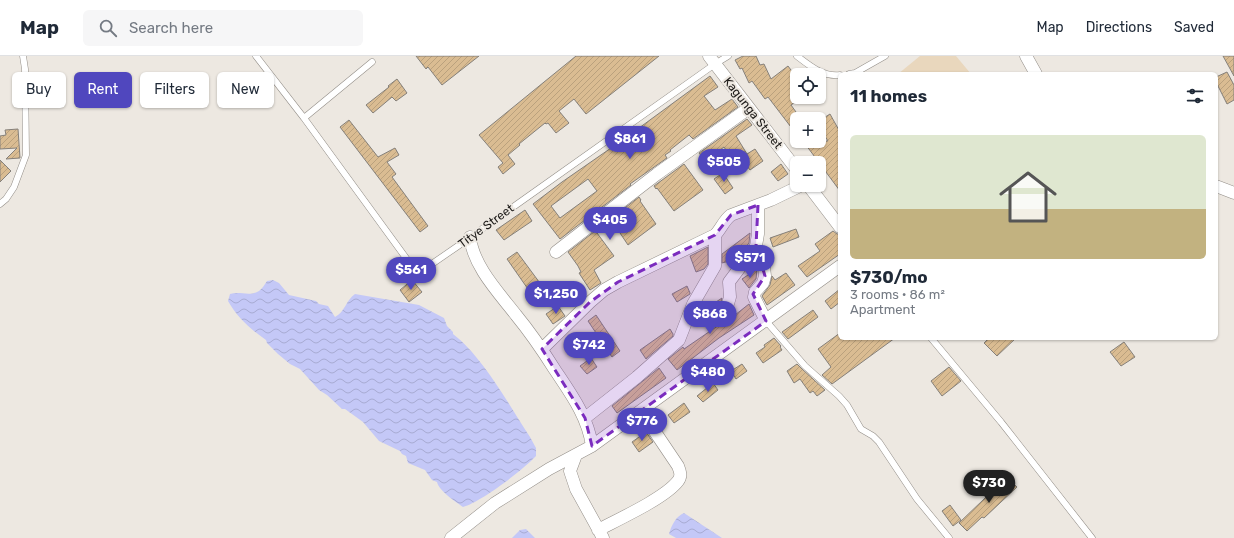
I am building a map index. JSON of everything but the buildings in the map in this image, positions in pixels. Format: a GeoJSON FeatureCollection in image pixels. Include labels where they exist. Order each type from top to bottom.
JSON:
{"type":"FeatureCollection","features":[{"type":"Feature","properties":{"kind":"street"},"geometry":{"type":"LineString","coordinates":[[1026,56],[1035,72]]}},
{"type":"Feature","properties":{"kind":"street","name":"Kagunga Street"},"geometry":{"type":"LineString","coordinates":[[712,60],[790,161]]}},
{"type":"Feature","properties":{"kind":"street"},"geometry":{"type":"LineString","coordinates":[[556,252],[657,174],[750,108]]}},
{"type":"Feature","properties":{"kind":"street"},"geometry":{"type":"LineString","coordinates":[[1218,187],[1234,193]]}},
{"type":"Feature","properties":{"kind":"street"},"geometry":{"type":"LineString","coordinates":[[542,349],[604,290],[715,235],[727,218],[731,215],[790,190]]}},
{"type":"Feature","properties":{"kind":"street"},"geometry":{"type":"LineString","coordinates":[[813,192],[838,224]]}},
{"type":"Feature","properties":{"kind":"street"},"geometry":{"type":"LineString","coordinates":[[724,316],[730,297],[729,282],[756,246],[758,234],[758,205]]}},
{"type":"Feature","properties":{"kind":"street"},"geometry":{"type":"LineString","coordinates":[[585,418],[637,377],[679,340],[693,304],[715,266],[715,235]]}},
{"type":"Feature","properties":{"kind":"street"},"geometry":{"type":"LineString","coordinates":[[470,237],[471,246],[478,264],[542,349],[585,418],[590,433],[592,446]]}},
{"type":"Feature","properties":{"kind":"street"},"geometry":{"type":"LineString","coordinates":[[756,246],[764,267],[765,276],[763,283],[755,292],[754,297],[766,321]]}},
{"type":"Feature","properties":{"kind":"street"},"geometry":{"type":"LineString","coordinates":[[451,538],[495,503],[550,469],[592,446],[838,267]]}},
{"type":"Feature","properties":{"kind":"street"},"geometry":{"type":"LineString","coordinates":[[576,455],[570,471],[576,489],[600,534],[658,497],[679,480],[681,473],[678,466],[641,411]]}},
{"type":"Feature","properties":{"kind":"lane"},"geometry":{"type":"LineString","coordinates":[[0,204],[6,199],[14,187],[26,155],[25,69],[23,56]]}},
{"type":"Feature","properties":{"kind":"lane","name":"Titye Street"},"geometry":{"type":"LineString","coordinates":[[256,56],[304,118],[414,269],[419,271],[426,268],[470,237],[712,60],[728,56]]}},
{"type":"Feature","properties":{"kind":"lane"},"geometry":{"type":"LineString","coordinates":[[797,56],[814,69],[832,76],[838,75]]}},
{"type":"Feature","properties":{"kind":"lane"},"geometry":{"type":"LineString","coordinates":[[857,72],[885,56]]}},
{"type":"Feature","properties":{"kind":"lane"},"geometry":{"type":"LineString","coordinates":[[304,118],[372,62]]}},
{"type":"Feature","properties":{"kind":"lane"},"geometry":{"type":"LineString","coordinates":[[766,321],[805,366],[843,401],[861,429],[873,436],[879,442],[917,499],[949,538]]}},
{"type":"Feature","properties":{"kind":"lane"},"geometry":{"type":"LineString","coordinates":[[933,340],[1001,422],[1092,538]]}},
{"type":"Feature","properties":{"kind":"highlighted area"},"geometry":{"type":"Polygon","coordinates":[[[758,205],[756,246],[765,276],[753,294],[766,321],[592,446],[585,418],[542,349],[590,302],[618,282],[715,235],[731,215],[758,205]]]}},
{"type":"Feature","properties":{"kind":"shaded area"},"geometry":{"type":"Polygon","coordinates":[[[920,56],[956,56],[969,72],[900,72],[920,56]]]}},
{"type":"Feature","properties":{"kind":"water"},"geometry":{"type":"Polygon","coordinates":[[[273,280],[279,283],[289,295],[316,301],[319,304],[328,306],[335,317],[341,312],[349,299],[355,294],[419,305],[444,318],[447,326],[453,334],[475,355],[495,382],[530,437],[536,448],[536,456],[501,485],[480,499],[463,507],[444,493],[437,482],[432,480],[425,470],[408,463],[406,456],[400,451],[379,441],[363,422],[345,409],[342,409],[327,395],[319,390],[300,369],[290,364],[278,354],[266,340],[245,323],[228,301],[230,294],[256,293],[267,281],[273,280]]]}},
{"type":"Feature","properties":{"kind":"water"},"geometry":{"type":"Polygon","coordinates":[[[684,513],[722,538],[676,538],[669,534],[674,522],[681,514],[684,513]]]}},
{"type":"Feature","properties":{"kind":"water"},"geometry":{"type":"Polygon","coordinates":[[[526,529],[535,538],[512,538],[520,530],[526,529]]]}}]}
